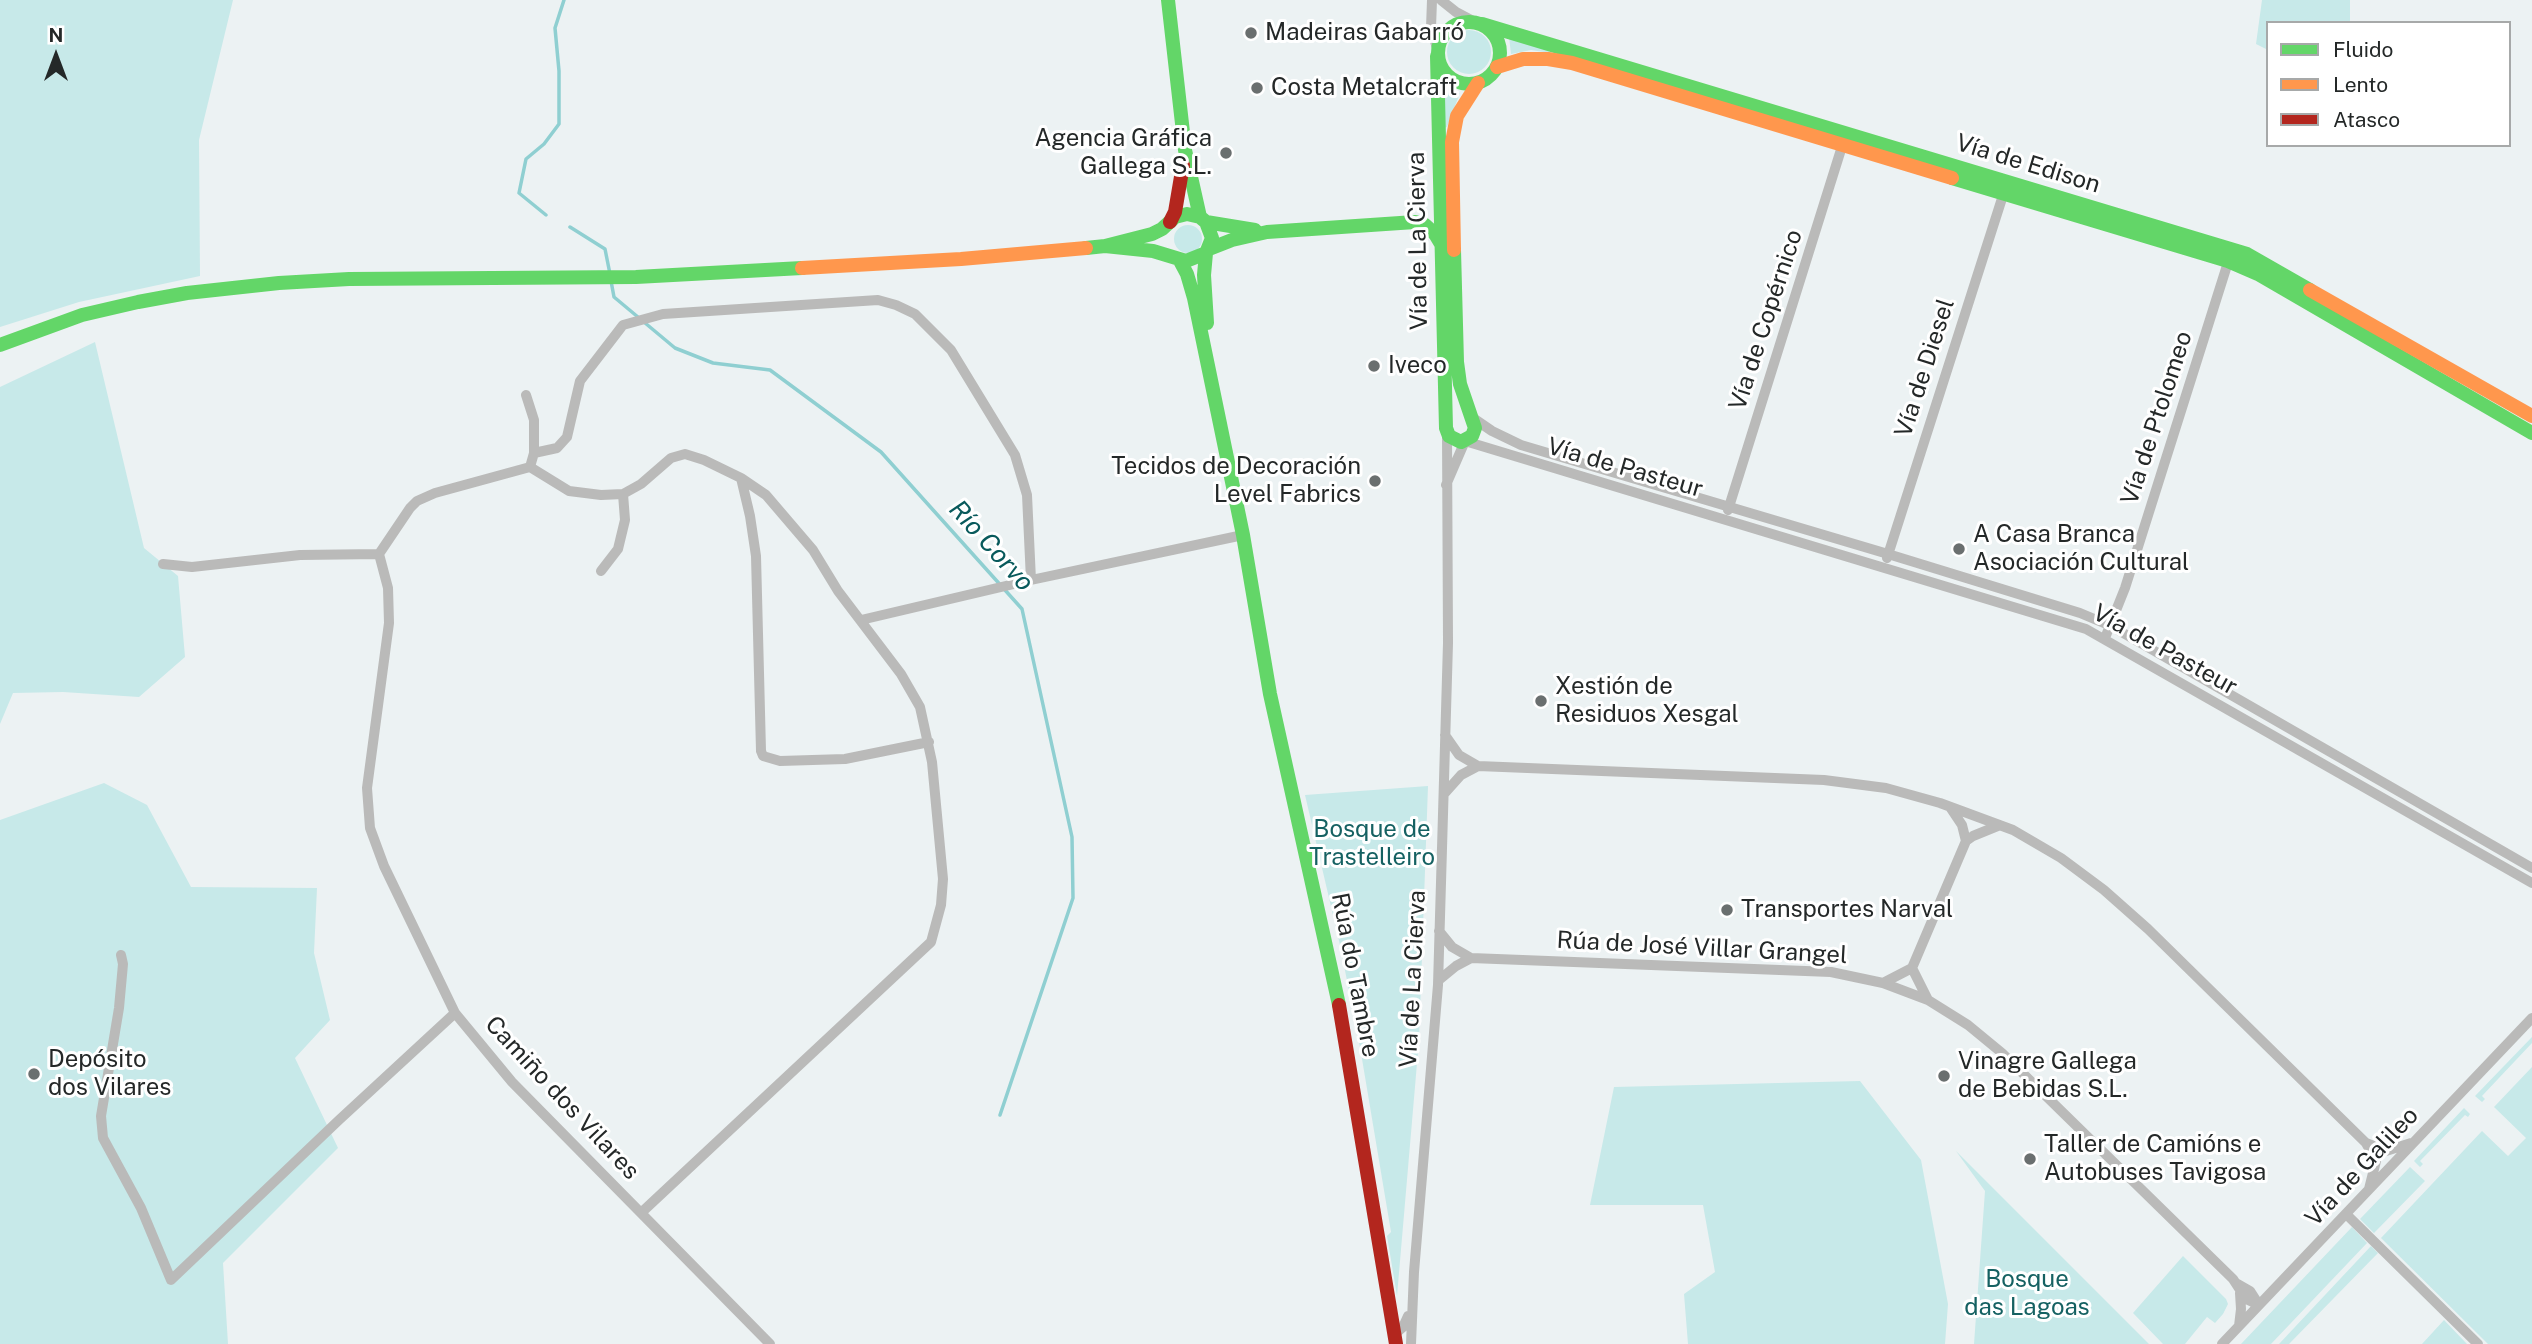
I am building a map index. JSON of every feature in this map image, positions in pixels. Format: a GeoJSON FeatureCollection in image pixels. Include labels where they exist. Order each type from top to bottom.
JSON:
{"type":"FeatureCollection","features":[{"type":"Feature","properties":{"kind":"main road"},"geometry":{"type":"LineString","coordinates":[[1168,0],[1185,150],[1203,219],[1212,238],[1203,275],[1208,362]]}},
{"type":"Feature","properties":{"kind":"main road"},"geometry":{"type":"LineString","coordinates":[[1465,21],[1477,23],[1496,38],[1500,57],[1492,74],[1478,83],[1460,83],[1444,73],[1437,52],[1444,33],[1450,27],[1465,21]]}},
{"type":"Feature","properties":{"kind":"main road","name":"Vía de Edison"},"geometry":{"type":"LineString","coordinates":[[1477,23],[1845,140],[2264,263],[2532,416]]}},
{"type":"Feature","properties":{"kind":"main road","name":"Vía de La Cierva"},"geometry":{"type":"LineString","coordinates":[[1437,52],[1447,428]]}},
{"type":"Feature","properties":{"kind":"main road","name":"Vía de Edison"},"geometry":{"type":"LineString","coordinates":[[1497,67],[1523,59],[1572,63],[1845,140]]}},
{"type":"Feature","properties":{"kind":"main road","name":"Vía de La Cierva"},"geometry":{"type":"LineString","coordinates":[[1470,416],[1457,362],[1452,142],[1457,116],[1478,83]]}},
{"type":"Feature","properties":{"kind":"main road"},"geometry":{"type":"LineString","coordinates":[[1185,150],[1180,187],[1166,231],[1166,244],[1192,287],[1208,362]]}},
{"type":"Feature","properties":{"kind":"main road"},"geometry":{"type":"LineString","coordinates":[[1415,222],[1428,214],[1440,198]]}},
{"type":"Feature","properties":{"kind":"main road"},"geometry":{"type":"LineString","coordinates":[[0,345],[108,308],[235,287],[349,279],[636,277],[870,266],[1105,246],[1152,234],[1181,215],[1267,232]]}},
{"type":"Feature","properties":{"kind":"main road"},"geometry":{"type":"LineString","coordinates":[[1105,246],[1153,251],[1193,260],[1232,240],[1267,232],[1415,222],[1425,225],[1435,234],[1441,245]]}},
{"type":"Feature","properties":{"kind":"main road","name":"Vía de Edison"},"geometry":{"type":"LineString","coordinates":[[2230,255],[2258,274],[2532,433]]}},
{"type":"Feature","properties":{"kind":"main road","name":"Rúa do Tambre"},"geometry":{"type":"LineString","coordinates":[[1208,362],[1243,535],[1270,695],[1334,975],[1396,1336]]}},
{"type":"Feature","properties":{"kind":"main road"},"geometry":{"type":"LineString","coordinates":[[1456,414],[1470,416],[1475,428],[1472,436],[1465,441],[1453,439],[1447,428],[1456,414]]}},
{"type":"Feature","properties":{"kind":"street","name":"Vía de La Cierva"},"geometry":{"type":"LineString","coordinates":[[1432,0],[1431,28],[1437,52]]}},
{"type":"Feature","properties":{"kind":"street"},"geometry":{"type":"LineString","coordinates":[[1441,0],[1477,23]]}},
{"type":"Feature","properties":{"kind":"street","name":"Vía de Copérnico"},"geometry":{"type":"LineString","coordinates":[[1725,519],[1845,140]]}},
{"type":"Feature","properties":{"kind":"street","name":"Vía de Diesel"},"geometry":{"type":"LineString","coordinates":[[1885,568],[2005,188]]}},
{"type":"Feature","properties":{"kind":"street","name":"Vía de Ptolomeo"},"geometry":{"type":"LineString","coordinates":[[2105,638],[2230,255]]}},
{"type":"Feature","properties":{"kind":"street"},"geometry":{"type":"LineString","coordinates":[[534,453],[557,448],[567,437],[580,381],[623,325],[663,314],[878,300],[896,304],[915,314],[951,350],[1015,454],[1027,495],[1031,580]]}},
{"type":"Feature","properties":{"kind":"street"},"geometry":{"type":"LineString","coordinates":[[526,395],[534,420],[534,453],[530,467]]}},
{"type":"Feature","properties":{"kind":"street","name":"Vía de Pasteur"},"geometry":{"type":"LineString","coordinates":[[1470,416],[1521,445],[2081,613],[2111,626],[2532,868]]}},
{"type":"Feature","properties":{"kind":"street","name":"Vía de La Cierva"},"geometry":{"type":"LineString","coordinates":[[1396,1336],[1411,1338],[1410,1312],[1439,980],[1448,643],[1447,428]]}},
{"type":"Feature","properties":{"kind":"street","name":"Vía de La Cierva"},"geometry":{"type":"LineString","coordinates":[[1446,485],[1465,441]]}},
{"type":"Feature","properties":{"kind":"street","name":"Vía de Pasteur"},"geometry":{"type":"LineString","coordinates":[[1465,441],[2070,623],[2105,638],[2532,883]]}},
{"type":"Feature","properties":{"kind":"street"},"geometry":{"type":"LineString","coordinates":[[163,564],[192,567],[300,555],[379,554],[410,508],[417,501],[435,493],[530,467],[569,491],[601,495],[623,494],[641,484],[678,455],[694,455],[741,478],[766,495],[813,550],[838,591],[901,674],[920,707],[929,742],[943,880],[942,905],[931,943],[642,1212]]}},
{"type":"Feature","properties":{"kind":"street"},"geometry":{"type":"LineString","coordinates":[[741,478],[750,516],[755,556],[763,755],[780,761],[845,759],[929,742]]}},
{"type":"Feature","properties":{"kind":"street"},"geometry":{"type":"LineString","coordinates":[[601,571],[618,549],[625,520],[623,494]]}},
{"type":"Feature","properties":{"kind":"street"},"geometry":{"type":"LineString","coordinates":[[860,620],[1243,535]]}},
{"type":"Feature","properties":{"kind":"street","name":"Camiño dos Vilares"},"geometry":{"type":"LineString","coordinates":[[379,554],[388,588],[389,623],[368,788],[370,828],[384,866],[455,1013],[512,1083],[770,1344]]}},
{"type":"Feature","properties":{"kind":"street"},"geometry":{"type":"LineString","coordinates":[[1445,735],[1454,749],[1472,766]]}},
{"type":"Feature","properties":{"kind":"street"},"geometry":{"type":"LineString","coordinates":[[1444,765],[1457,770],[1472,766],[1824,780],[1886,788],[1950,806],[2000,825],[2061,858],[2104,890],[2148,929],[2366,1143],[2384,1173]]}},
{"type":"Feature","properties":{"kind":"street"},"geometry":{"type":"LineString","coordinates":[[1443,795],[1472,766]]}},
{"type":"Feature","properties":{"kind":"street"},"geometry":{"type":"LineString","coordinates":[[1950,806],[1968,836]]}},
{"type":"Feature","properties":{"kind":"street"},"geometry":{"type":"LineString","coordinates":[[1903,990],[1968,836],[1977,827],[1976,815]]}},
{"type":"Feature","properties":{"kind":"street"},"geometry":{"type":"LineString","coordinates":[[1968,836],[2000,825]]}},
{"type":"Feature","properties":{"kind":"street"},"geometry":{"type":"LineString","coordinates":[[1439,931],[1452,947],[1466,958],[1439,980]]}},
{"type":"Feature","properties":{"kind":"street"},"geometry":{"type":"LineString","coordinates":[[121,955],[123,964],[119,1008],[101,1116],[103,1138],[141,1208],[171,1280],[455,1013]]}},
{"type":"Feature","properties":{"kind":"street","name":"Rúa de José Villar Grangel"},"geometry":{"type":"LineString","coordinates":[[1439,957],[1831,972],[1882,983],[1927,1000],[1968,1025],[2002,1053],[2236,1283],[2246,1299],[2259,1305]]}},
{"type":"Feature","properties":{"kind":"street"},"geometry":{"type":"LineString","coordinates":[[1882,983],[1911,971]]}},
{"type":"Feature","properties":{"kind":"street"},"geometry":{"type":"LineString","coordinates":[[1911,971],[1927,1000]]}},
{"type":"Feature","properties":{"kind":"street","name":"Vía de Galileo"},"geometry":{"type":"LineString","coordinates":[[2222,1344],[2532,1018]]}},
{"type":"Feature","properties":{"kind":"street"},"geometry":{"type":"LineString","coordinates":[[2369,1189],[2376,1161],[2386,1151],[2414,1142]]}},
{"type":"Feature","properties":{"kind":"street"},"geometry":{"type":"LineString","coordinates":[[2366,1143],[2398,1158]]}},
{"type":"Feature","properties":{"kind":"street"},"geometry":{"type":"LineString","coordinates":[[2346,1214],[2478,1344]]}},
{"type":"Feature","properties":{"kind":"street"},"geometry":{"type":"LineString","coordinates":[[2239,1326],[2241,1309],[2236,1283],[2257,1289],[2278,1286]]}},
{"type":"Feature","properties":{"kind":"street"},"geometry":{"type":"LineString","coordinates":[[1396,1336],[1410,1312]]}},
{"type":"Feature","properties":{"kind":"green space"},"geometry":{"type":"Polygon","coordinates":[[[0,0],[233,0],[199,140],[200,276],[79,302],[0,327],[0,0]]]}},
{"type":"Feature","properties":{"kind":"green space"},"geometry":{"type":"Polygon","coordinates":[[[2262,0],[2350,0],[2350,21],[2266,21],[2266,49],[2256,44],[2262,0]]]}},
{"type":"Feature","properties":{"kind":"green space"},"geometry":{"type":"Polygon","coordinates":[[[1469,30],[1478,31],[1485,36],[1490,43],[1490,61],[1485,68],[1478,73],[1469,74],[1460,73],[1453,68],[1448,61],[1447,52],[1448,43],[1453,36],[1460,31],[1469,30]]]}},
{"type":"Feature","properties":{"kind":"green space"},"geometry":{"type":"Polygon","coordinates":[[[1509,37],[1569,56],[1531,50],[1511,54],[1509,37]]]}},
{"type":"Feature","properties":{"kind":"green space"},"geometry":{"type":"Polygon","coordinates":[[[1442,86],[1460,93],[1447,127],[1443,128],[1442,86]]]}},
{"type":"Feature","properties":{"kind":"green space"},"geometry":{"type":"Polygon","coordinates":[[[1188,225],[1198,229],[1202,239],[1198,249],[1188,253],[1178,249],[1174,239],[1178,229],[1188,225]]]}},
{"type":"Feature","properties":{"kind":"green space"},"geometry":{"type":"Polygon","coordinates":[[[95,342],[144,548],[178,576],[185,657],[139,697],[63,692],[13,693],[0,724],[0,387],[95,342]]]}},
{"type":"Feature","properties":{"kind":"green space"},"geometry":{"type":"Polygon","coordinates":[[[104,783],[147,805],[191,887],[317,888],[314,953],[330,1020],[295,1058],[338,1148],[223,1263],[228,1344],[0,1344],[0,820],[104,783]]]}},
{"type":"Feature","properties":{"kind":"green space","name":"Bosque de Trastelleiro"},"geometry":{"type":"Polygon","coordinates":[[[1428,786],[1419,1040],[1397,1296],[1387,1236],[1391,1232],[1360,1047],[1340,945],[1305,795],[1428,786]]]}},
{"type":"Feature","properties":{"kind":"green space"},"geometry":{"type":"Polygon","coordinates":[[[2532,1037],[2532,1043],[2482,1096],[2485,1099],[2482,1102],[2475,1096],[2532,1037]]]}},
{"type":"Feature","properties":{"kind":"green space"},"geometry":{"type":"Polygon","coordinates":[[[2532,1067],[2532,1344],[2488,1344],[2381,1238],[2482,1131],[2508,1156],[2526,1138],[2494,1107],[2532,1067]]]}},
{"type":"Feature","properties":{"kind":"green space"},"geometry":{"type":"Polygon","coordinates":[[[1860,1081],[1921,1160],[1948,1304],[1945,1344],[1688,1344],[1684,1294],[1715,1272],[1703,1205],[1590,1205],[1614,1087],[1860,1081]]]}},
{"type":"Feature","properties":{"kind":"green space"},"geometry":{"type":"Polygon","coordinates":[[[2464,1108],[2470,1114],[2468,1117],[2465,1115],[2420,1161],[2423,1164],[2420,1167],[2414,1161],[2464,1108]]]}},
{"type":"Feature","properties":{"kind":"green space","name":"Bosque das Lagoas"},"geometry":{"type":"Polygon","coordinates":[[[1956,1151],[2149,1344],[1974,1344],[1985,1191],[1956,1151]]]}},
{"type":"Feature","properties":{"kind":"green space"},"geometry":{"type":"Polygon","coordinates":[[[2410,1167],[2425,1181],[2374,1233],[2360,1219],[2410,1167]]]}},
{"type":"Feature","properties":{"kind":"green space"},"geometry":{"type":"Polygon","coordinates":[[[2352,1227],[2367,1243],[2271,1344],[2241,1344],[2352,1227]]]}},
{"type":"Feature","properties":{"kind":"green space"},"geometry":{"type":"Polygon","coordinates":[[[2371,1246],[2378,1253],[2289,1344],[2279,1344],[2371,1246]]]}},
{"type":"Feature","properties":{"kind":"green space"},"geometry":{"type":"Polygon","coordinates":[[[2183,1256],[2228,1304],[2215,1323],[2207,1317],[2185,1344],[2163,1344],[2133,1313],[2183,1256]]]}},
{"type":"Feature","properties":{"kind":"green space"},"geometry":{"type":"Polygon","coordinates":[[[2444,1320],[2467,1344],[2422,1344],[2444,1320]]]}},
{"type":"Feature","properties":{"kind":"waterway","name":"Río Corvo"},"geometry":{"type":"LineString","coordinates":[[546,215],[519,193],[526,159],[544,144],[559,124],[559,71],[555,28],[564,0]]}},
{"type":"Feature","properties":{"kind":"waterway","name":"Río Corvo"},"geometry":{"type":"LineString","coordinates":[[570,227],[605,249],[610,274]]}},
{"type":"Feature","properties":{"kind":"waterway","name":"Río Corvo"},"geometry":{"type":"LineString","coordinates":[[611,281],[614,297],[675,348],[713,363],[770,370],[881,452],[1022,609],[1072,837],[1073,898],[1000,1115]]}},
{"type":"Feature","properties":{"kind":"traffic: fast"},"geometry":{"type":"LineString","coordinates":[[1168,0],[1185,150],[1200,217]]}},
{"type":"Feature","properties":{"kind":"traffic: fast"},"geometry":{"type":"LineString","coordinates":[[1463,22],[1475,22],[1491,31],[1498,41],[1500,53],[1498,65],[1491,75],[1475,84],[1463,84],[1452,79],[1443,70],[1438,59],[1438,47],[1443,36],[1452,27],[1463,22]]}},
{"type":"Feature","properties":{"kind":"traffic: fast"},"geometry":{"type":"LineString","coordinates":[[1482,24],[2247,254],[2310,290]]}},
{"type":"Feature","properties":{"kind":"traffic: fast"},"geometry":{"type":"LineString","coordinates":[[1437,56],[1446,428],[1449,436],[1461,442],[1472,436],[1475,428],[1460,384],[1457,362],[1454,250]]}},
{"type":"Feature","properties":{"kind":"traffic: fast"},"geometry":{"type":"LineString","coordinates":[[1952,178],[2228,261],[2258,274],[2532,433]]}},
{"type":"Feature","properties":{"kind":"traffic: fast"},"geometry":{"type":"LineString","coordinates":[[1086,248],[1152,234],[1175,217],[1187,214],[1200,217],[1206,222],[1212,238],[1206,253],[1186,261],[1153,251],[1105,246]]}},
{"type":"Feature","properties":{"kind":"traffic: fast"},"geometry":{"type":"LineString","coordinates":[[1206,222],[1255,230]]}},
{"type":"Feature","properties":{"kind":"traffic: fast"},"geometry":{"type":"LineString","coordinates":[[1209,249],[1232,240],[1267,232],[1415,222],[1425,225],[1441,244]]}},
{"type":"Feature","properties":{"kind":"traffic: fast"},"geometry":{"type":"LineString","coordinates":[[1206,253],[1204,275],[1207,323]]}},
{"type":"Feature","properties":{"kind":"traffic: fast"},"geometry":{"type":"LineString","coordinates":[[1179,259],[1194,298],[1243,535],[1270,694],[1339,1005]]}},
{"type":"Feature","properties":{"kind":"traffic: fast"},"geometry":{"type":"LineString","coordinates":[[0,345],[82,315],[138,302],[187,293],[279,283],[349,279],[636,277],[802,268]]}},
{"type":"Feature","properties":{"kind":"traffic: slow"},"geometry":{"type":"LineString","coordinates":[[1497,67],[1523,59],[1572,63],[1952,178]]}},
{"type":"Feature","properties":{"kind":"traffic: slow"},"geometry":{"type":"LineString","coordinates":[[1454,250],[1452,142],[1457,116],[1478,83]]}},
{"type":"Feature","properties":{"kind":"traffic: slow"},"geometry":{"type":"LineString","coordinates":[[802,268],[961,259],[1086,248]]}},
{"type":"Feature","properties":{"kind":"traffic: slow"},"geometry":{"type":"LineString","coordinates":[[2310,290],[2532,416]]}},
{"type":"Feature","properties":{"kind":"traffic: jam"},"geometry":{"type":"LineString","coordinates":[[1170,222],[1175,212],[1183,165]]}},
{"type":"Feature","properties":{"kind":"traffic: jam"},"geometry":{"type":"LineString","coordinates":[[1339,1005],[1396,1344]]}},
{"type":"Feature","properties":{"kind":"place","name":"Madeiras Gabarró"},"geometry":{"type":"Point","coordinates":[1251,33]}},
{"type":"Feature","properties":{"kind":"place","name":"Costa Metalcraft"},"geometry":{"type":"Point","coordinates":[1257,88]}},
{"type":"Feature","properties":{"kind":"place","name":"Agencia Gráfica Gallega S.L."},"geometry":{"type":"Point","coordinates":[1226,153]}},
{"type":"Feature","properties":{"kind":"place","name":"Iveco"},"geometry":{"type":"Point","coordinates":[1374,366]}},
{"type":"Feature","properties":{"kind":"place","name":"Tecidos de Decoración Level Fabrics"},"geometry":{"type":"Point","coordinates":[1375,481]}},
{"type":"Feature","properties":{"kind":"place","name":"A Casa Branca Asociación Cultural"},"geometry":{"type":"Point","coordinates":[1959,549]}},
{"type":"Feature","properties":{"kind":"place","name":"Xestión de Residuos Xesgal"},"geometry":{"type":"Point","coordinates":[1541,701]}},
{"type":"Feature","properties":{"kind":"place","name":"Transportes Narval"},"geometry":{"type":"Point","coordinates":[1727,910]}},
{"type":"Feature","properties":{"kind":"place","name":"Depósito dos Vilares"},"geometry":{"type":"Point","coordinates":[34,1074]}},
{"type":"Feature","properties":{"kind":"place","name":"Vinagre Gallega de Bebidas S.L."},"geometry":{"type":"Point","coordinates":[1944,1076]}},
{"type":"Feature","properties":{"kind":"place","name":"Taller de Camións e Autobuses Tavigosa"},"geometry":{"type":"Point","coordinates":[2030,1159]}}]}
